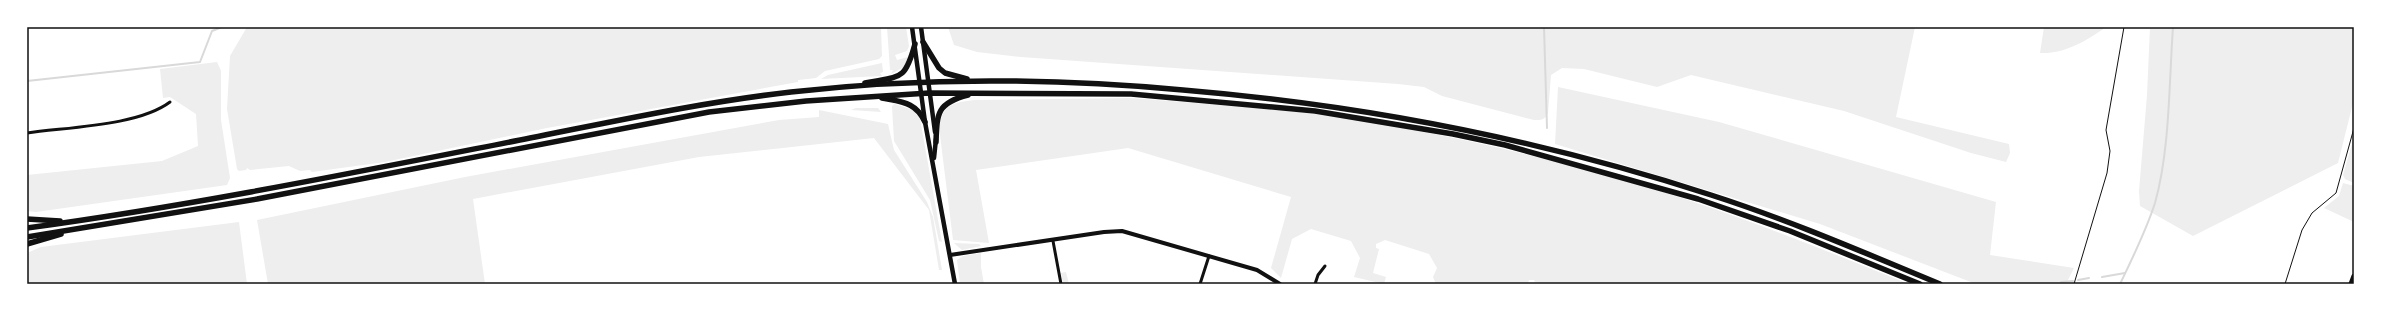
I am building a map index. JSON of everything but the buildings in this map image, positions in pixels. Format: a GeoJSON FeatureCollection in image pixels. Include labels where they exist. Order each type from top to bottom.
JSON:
{"type":"FeatureCollection","features":[{"type":"Feature","properties":{"kind":"highway"},"geometry":{"type":"LineString","coordinates":[[923,42],[939,68],[946,73],[972,80]]}},
{"type":"Feature","properties":{"kind":"highway"},"geometry":{"type":"LineString","coordinates":[[850,87],[895,77],[903,72],[910,63],[915,44]]}},
{"type":"Feature","properties":{"kind":"highway"},"geometry":{"type":"LineString","coordinates":[[27,228],[254,193],[643,116],[790,92],[972,80],[1076,82],[1274,97],[1366,111],[1461,128],[1619,167],[1717,197],[1859,250],[1940,284]]}},
{"type":"Feature","properties":{"kind":"highway"},"geometry":{"type":"LineString","coordinates":[[27,237],[257,199],[709,112],[921,93],[1132,94],[1274,106],[1363,118],[1453,134],[1550,156],[1698,198],[1790,231],[1920,284]]}},
{"type":"Feature","properties":{"kind":"highway"},"geometry":{"type":"LineString","coordinates":[[936,142],[937,123],[941,108],[953,99],[975,93]]}},
{"type":"Feature","properties":{"kind":"highway"},"geometry":{"type":"LineString","coordinates":[[872,97],[899,101],[915,107],[921,112],[925,122]]}},
{"type":"Feature","properties":{"kind":"highway"},"geometry":{"type":"LineString","coordinates":[[27,219],[76,221]]}},
{"type":"Feature","properties":{"kind":"highway"},"geometry":{"type":"LineString","coordinates":[[27,244],[78,229]]}},
{"type":"Feature","properties":{"kind":"main road"},"geometry":{"type":"LineString","coordinates":[[912,27],[925,122],[934,164],[955,284]]}},
{"type":"Feature","properties":{"kind":"main road"},"geometry":{"type":"LineString","coordinates":[[921,27],[936,142],[934,164]]}},
{"type":"Feature","properties":{"kind":"main road"},"geometry":{"type":"LineString","coordinates":[[2351,284],[2354,276]]}},
{"type":"Feature","properties":{"kind":"street"},"geometry":{"type":"LineString","coordinates":[[27,133],[137,118],[158,111],[170,102]]}},
{"type":"Feature","properties":{"kind":"street"},"geometry":{"type":"LineString","coordinates":[[950,255],[1053,241],[1104,232],[1122,231],[1265,273],[1280,284]]}},
{"type":"Feature","properties":{"kind":"street"},"geometry":{"type":"LineString","coordinates":[[1053,241],[1060,284]]}},
{"type":"Feature","properties":{"kind":"street"},"geometry":{"type":"LineString","coordinates":[[1200,284],[1209,256]]}},
{"type":"Feature","properties":{"kind":"street"},"geometry":{"type":"LineString","coordinates":[[1315,284],[1325,266]]}},
{"type":"Feature","properties":{"kind":"path"},"geometry":{"type":"LineString","coordinates":[[2074,284],[2107,173],[2110,151],[2106,130],[2124,27]]}},
{"type":"Feature","properties":{"kind":"path"},"geometry":{"type":"LineString","coordinates":[[2285,284],[2302,230],[2312,213],[2336,193],[2354,128]]}},
{"type":"Feature","properties":{"kind":"shaded area"},"geometry":{"type":"Polygon","coordinates":[[[247,27],[881,27],[882,56],[879,59],[825,71],[816,78],[798,80],[798,82],[547,128],[385,162],[312,172],[310,170],[300,171],[289,166],[250,170],[247,168],[246,170],[239,171],[237,169],[227,109],[230,56],[247,27]]]}},
{"type":"Feature","properties":{"kind":"shaded area"},"geometry":{"type":"Polygon","coordinates":[[[887,27],[906,27],[909,46],[907,51],[895,55],[897,60],[908,57],[904,67],[891,74],[893,70],[890,70],[887,27]]]}},
{"type":"Feature","properties":{"kind":"shaded area"},"geometry":{"type":"Polygon","coordinates":[[[948,27],[1915,27],[1896,117],[2009,144],[2010,153],[2006,162],[1971,153],[1844,111],[1691,75],[1657,87],[1584,69],[1562,68],[1551,75],[1548,113],[1546,117],[1539,120],[1534,120],[1442,96],[1424,87],[1021,57],[977,52],[954,45],[948,27]]]}},
{"type":"Feature","properties":{"kind":"shaded area"},"geometry":{"type":"Polygon","coordinates":[[[2044,27],[2106,27],[2075,46],[2049,53],[2040,53],[2044,27]]]}},
{"type":"Feature","properties":{"kind":"shaded area"},"geometry":{"type":"Polygon","coordinates":[[[2150,27],[2353,27],[2354,99],[2338,163],[2193,236],[2140,206],[2139,191],[2147,95],[2150,27]]]}},
{"type":"Feature","properties":{"kind":"shaded area"},"geometry":{"type":"Polygon","coordinates":[[[217,62],[221,71],[221,120],[230,178],[227,185],[36,212],[27,211],[27,175],[162,161],[198,146],[196,114],[170,97],[163,98],[160,69],[217,62]]]}},
{"type":"Feature","properties":{"kind":"shaded area"},"geometry":{"type":"Polygon","coordinates":[[[882,63],[883,72],[880,73],[882,76],[821,79],[828,75],[882,63]]]}},
{"type":"Feature","properties":{"kind":"shaded area"},"geometry":{"type":"Polygon","coordinates":[[[1558,87],[1719,122],[1996,202],[1990,255],[2074,268],[2066,284],[1976,284],[1820,224],[1555,144],[1558,87]]]}},
{"type":"Feature","properties":{"kind":"shaded area"},"geometry":{"type":"Polygon","coordinates":[[[1131,98],[1272,109],[1367,122],[1463,140],[1558,162],[1684,198],[1781,233],[1909,284],[1544,284],[1535,282],[1534,280],[1529,280],[1528,283],[1436,284],[1433,277],[1437,268],[1429,254],[1385,240],[1376,244],[1376,248],[1379,249],[1373,273],[1386,277],[1384,284],[1354,277],[1360,258],[1351,241],[1311,229],[1292,239],[1281,278],[1271,268],[1291,197],[1128,148],[976,170],[989,243],[953,240],[939,127],[943,113],[950,106],[961,102],[974,100],[1131,98]]]}},
{"type":"Feature","properties":{"kind":"shaded area"},"geometry":{"type":"Polygon","coordinates":[[[892,103],[913,110],[920,119],[942,242],[939,241],[930,200],[894,141],[892,106],[894,105],[892,103]]]}},
{"type":"Feature","properties":{"kind":"shaded area"},"geometry":{"type":"Polygon","coordinates":[[[856,108],[878,108],[881,112],[851,110],[856,108]]]}},
{"type":"Feature","properties":{"kind":"shaded area"},"geometry":{"type":"Polygon","coordinates":[[[819,110],[888,124],[894,150],[927,202],[933,217],[942,270],[939,270],[929,210],[874,138],[699,157],[473,199],[485,284],[268,284],[257,220],[465,177],[779,120],[819,117],[819,110]]]}},
{"type":"Feature","properties":{"kind":"shaded area"},"geometry":{"type":"Polygon","coordinates":[[[2354,137],[2354,183],[2345,179],[2343,175],[2354,137]]]}},
{"type":"Feature","properties":{"kind":"shaded area"},"geometry":{"type":"Polygon","coordinates":[[[2343,183],[2354,186],[2354,222],[2324,208],[2339,196],[2343,183]]]}},
{"type":"Feature","properties":{"kind":"shaded area"},"geometry":{"type":"Polygon","coordinates":[[[239,222],[247,284],[85,282],[27,284],[27,253],[41,247],[239,222]]]}},
{"type":"Feature","properties":{"kind":"shaded area"},"geometry":{"type":"Polygon","coordinates":[[[954,243],[979,244],[981,246],[962,250],[954,243]]]}},
{"type":"Feature","properties":{"kind":"shaded area"},"geometry":{"type":"Polygon","coordinates":[[[981,253],[981,267],[984,284],[960,284],[957,260],[963,256],[981,253]]]}},
{"type":"Feature","properties":{"kind":"shaded area"},"geometry":{"type":"Polygon","coordinates":[[[1066,272],[1069,284],[1063,284],[1061,273],[1066,272]]]}},
{"type":"Feature","properties":{"kind":"waterway"},"geometry":{"type":"LineString","coordinates":[[27,81],[200,62],[212,31],[222,27]]}},
{"type":"Feature","properties":{"kind":"waterway"},"geometry":{"type":"LineString","coordinates":[[1544,27],[1547,128]]}},
{"type":"Feature","properties":{"kind":"waterway"},"geometry":{"type":"LineString","coordinates":[[2120,284],[2148,224],[2160,182],[2164,161],[2168,116],[2173,27]]}},
{"type":"Feature","properties":{"kind":"waterway"},"geometry":{"type":"LineString","coordinates":[[2102,277],[2125,273]]}},
{"type":"Feature","properties":{"kind":"waterway"},"geometry":{"type":"LineString","coordinates":[[2078,280],[2089,278]]}},
{"type":"Feature","properties":{"kind":"waterway"},"geometry":{"type":"LineString","coordinates":[[2061,282],[2073,281]]}}]}
